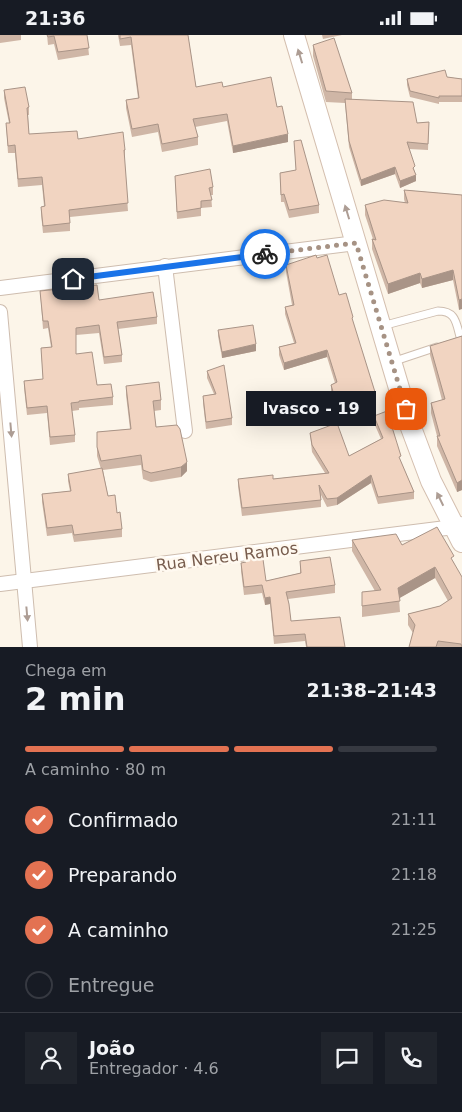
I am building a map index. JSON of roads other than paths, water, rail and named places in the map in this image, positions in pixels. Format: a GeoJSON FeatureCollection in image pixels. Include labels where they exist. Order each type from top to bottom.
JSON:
{"type":"FeatureCollection","features":[{"type":"Feature","properties":{"kind":"main road"},"geometry":{"type":"LineString","coordinates":[[294,35],[421,457],[459,531]]}},
{"type":"Feature","properties":{"kind":"street"},"geometry":{"type":"LineString","coordinates":[[0,288],[356,243]]}},
{"type":"Feature","properties":{"kind":"street"},"geometry":{"type":"LineString","coordinates":[[165,266],[185,431]]}},
{"type":"Feature","properties":{"kind":"street"},"geometry":{"type":"LineString","coordinates":[[0,312],[30,647]]}},
{"type":"Feature","properties":{"kind":"street","name":"Rua Nereu Ramos"},"geometry":{"type":"LineString","coordinates":[[0,584],[459,531]]}},
{"type":"Feature","properties":{"kind":"lane"},"geometry":{"type":"LineString","coordinates":[[381,327],[438,311],[447,311],[454,316],[461,339],[452,342]]}},
{"type":"Feature","properties":{"kind":"lane"},"geometry":{"type":"LineString","coordinates":[[392,362],[444,345]]}},
{"type":"Feature","properties":{"kind":"place","name":"Ivasco - 19"},"geometry":{"type":"Point","coordinates":[406,409]}}]}
